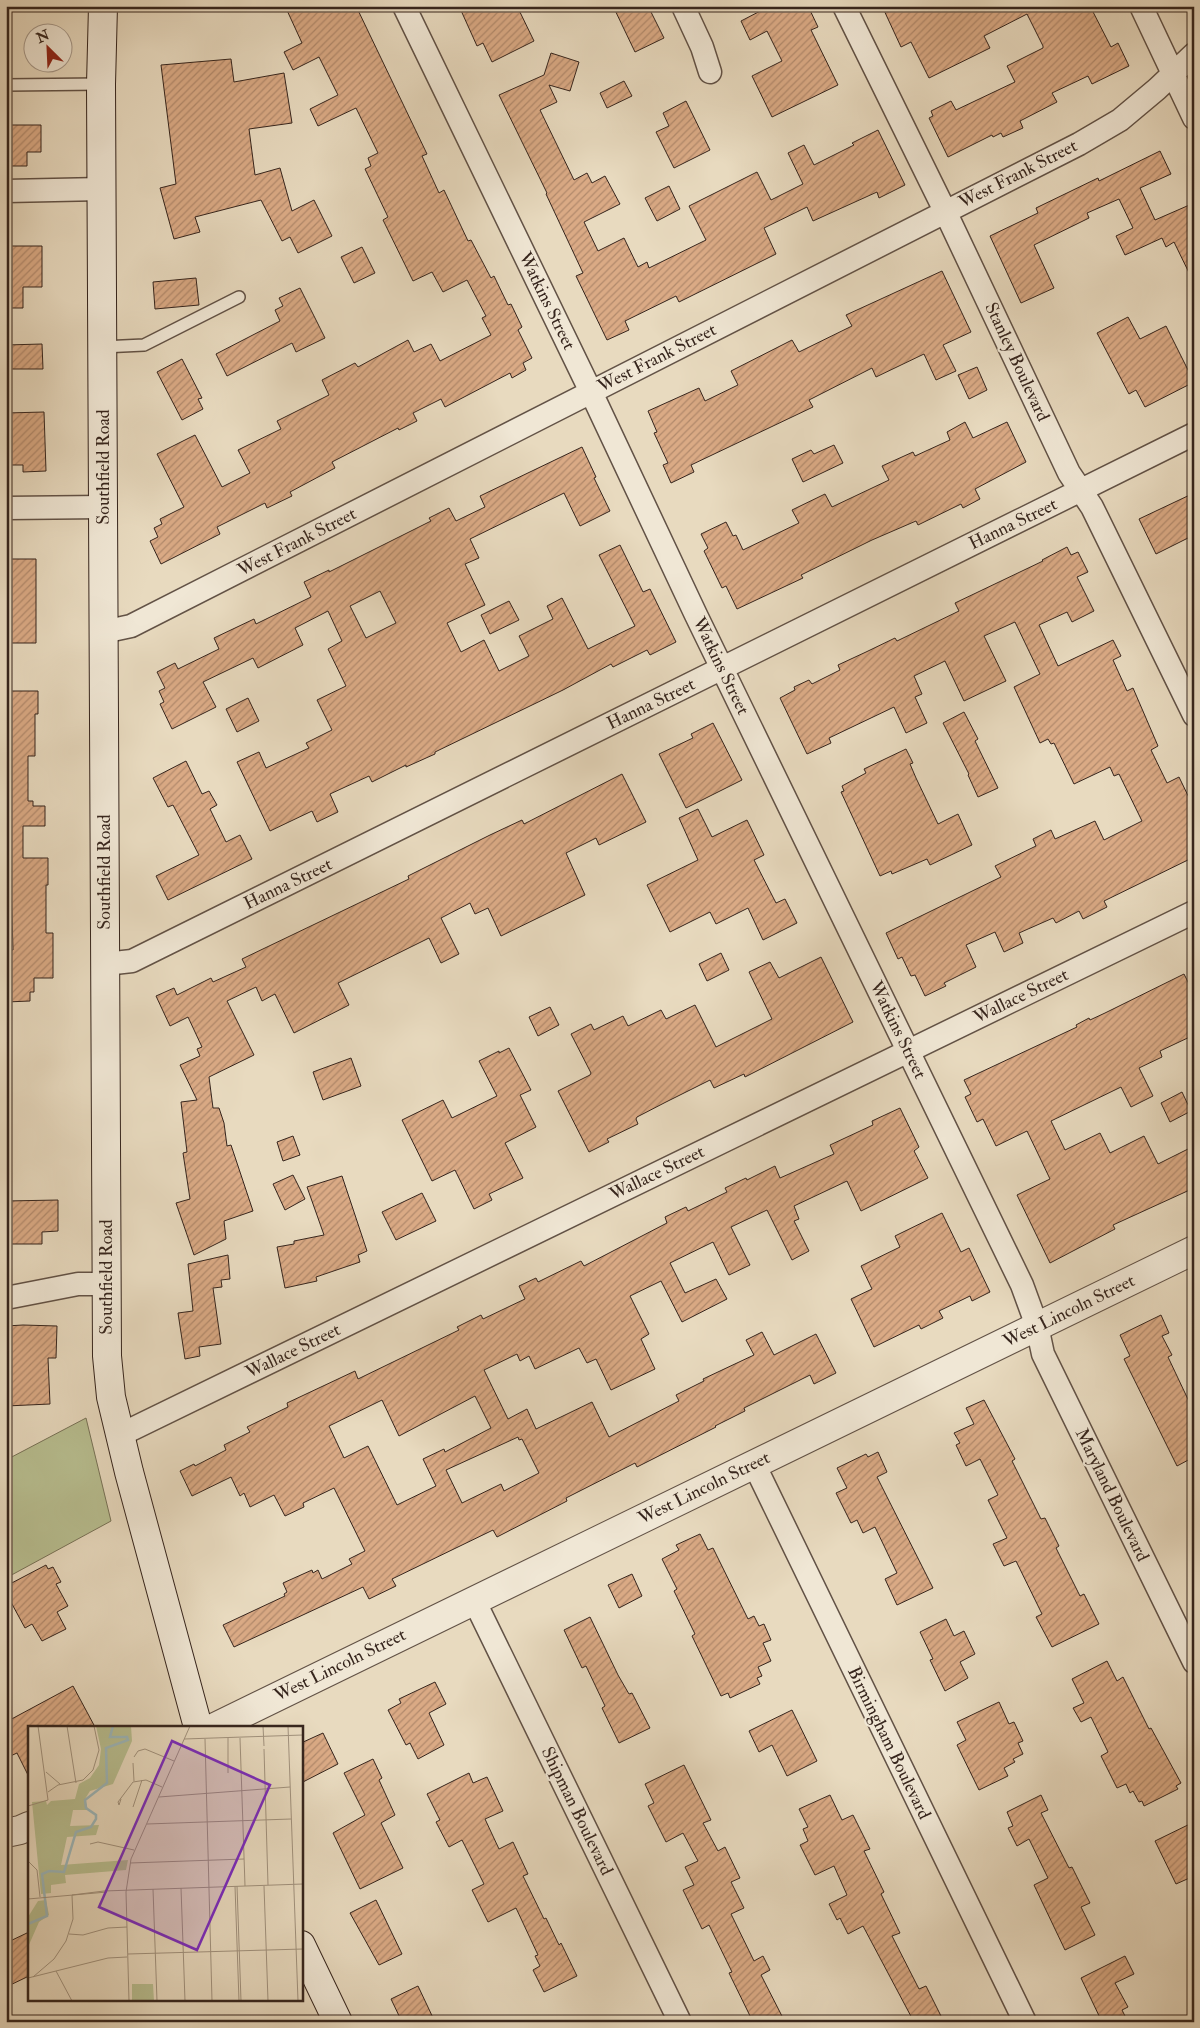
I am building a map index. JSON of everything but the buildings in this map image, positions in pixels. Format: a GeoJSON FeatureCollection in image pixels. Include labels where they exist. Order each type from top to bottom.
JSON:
{"type":"FeatureCollection","features":[{"type":"Feature","properties":{"kind":"main road","name":"Southfield Road"},"geometry":{"type":"LineString","coordinates":[[103,6],[102,347],[107,1356],[111,1397],[120,1434],[166,1614],[198,1726]]}},
{"type":"Feature","properties":{"kind":"main road","name":"West Lincoln Street"},"geometry":{"type":"LineString","coordinates":[[217,1726],[1194,1250]]}},
{"type":"Feature","properties":{"kind":"main road"},"geometry":{"type":"LineString","coordinates":[[302,1947],[338,2022]]}},
{"type":"Feature","properties":{"kind":"street","name":"Watkins Street"},"geometry":{"type":"LineString","coordinates":[[404,6],[1026,1294],[1037,1326]]}},
{"type":"Feature","properties":{"kind":"street"},"geometry":{"type":"LineString","coordinates":[[683,6],[702,47],[710,72]]}},
{"type":"Feature","properties":{"kind":"street","name":"Stanley Boulevard"},"geometry":{"type":"LineString","coordinates":[[844,6],[945,211],[1069,473],[1092,507],[1194,715]]}},
{"type":"Feature","properties":{"kind":"street"},"geometry":{"type":"LineString","coordinates":[[1141,6],[1194,118]]}},
{"type":"Feature","properties":{"kind":"street","name":"West Frank Street"},"geometry":{"type":"LineString","coordinates":[[104,632],[131,626],[1079,144],[1120,120],[1194,54]]}},
{"type":"Feature","properties":{"kind":"street"},"geometry":{"type":"LineString","coordinates":[[6,191],[102,189]]}},
{"type":"Feature","properties":{"kind":"street","name":"Hanna Street"},"geometry":{"type":"LineString","coordinates":[[105,964],[132,961],[1194,434]]}},
{"type":"Feature","properties":{"kind":"street"},"geometry":{"type":"LineString","coordinates":[[6,508],[103,507]]}},
{"type":"Feature","properties":{"kind":"street","name":"Wallace Street"},"geometry":{"type":"LineString","coordinates":[[120,1434],[1194,912]]}},
{"type":"Feature","properties":{"kind":"street"},"geometry":{"type":"LineString","coordinates":[[6,1298],[78,1284],[106,1284]]}},
{"type":"Feature","properties":{"kind":"street","name":"Maryland Boulevard"},"geometry":{"type":"LineString","coordinates":[[1037,1326],[1043,1354],[1194,1662]]}},
{"type":"Feature","properties":{"kind":"street","name":"Birmingham Boulevard"},"geometry":{"type":"LineString","coordinates":[[754,1464],[1025,2022]]}},
{"type":"Feature","properties":{"kind":"street","name":"Shipman Boulevard"},"geometry":{"type":"LineString","coordinates":[[474,1600],[680,2022]]}},
{"type":"Feature","properties":{"kind":"lane"},"geometry":{"type":"LineString","coordinates":[[6,85],[102,84]]}},
{"type":"Feature","properties":{"kind":"lane"},"geometry":{"type":"LineString","coordinates":[[102,347],[144,345],[239,296]]}},
{"type":"Feature","properties":{"kind":"green space"},"geometry":{"type":"Polygon","coordinates":[[[86,1418],[111,1521],[6,1578],[6,1460],[86,1418]]]}}]}
